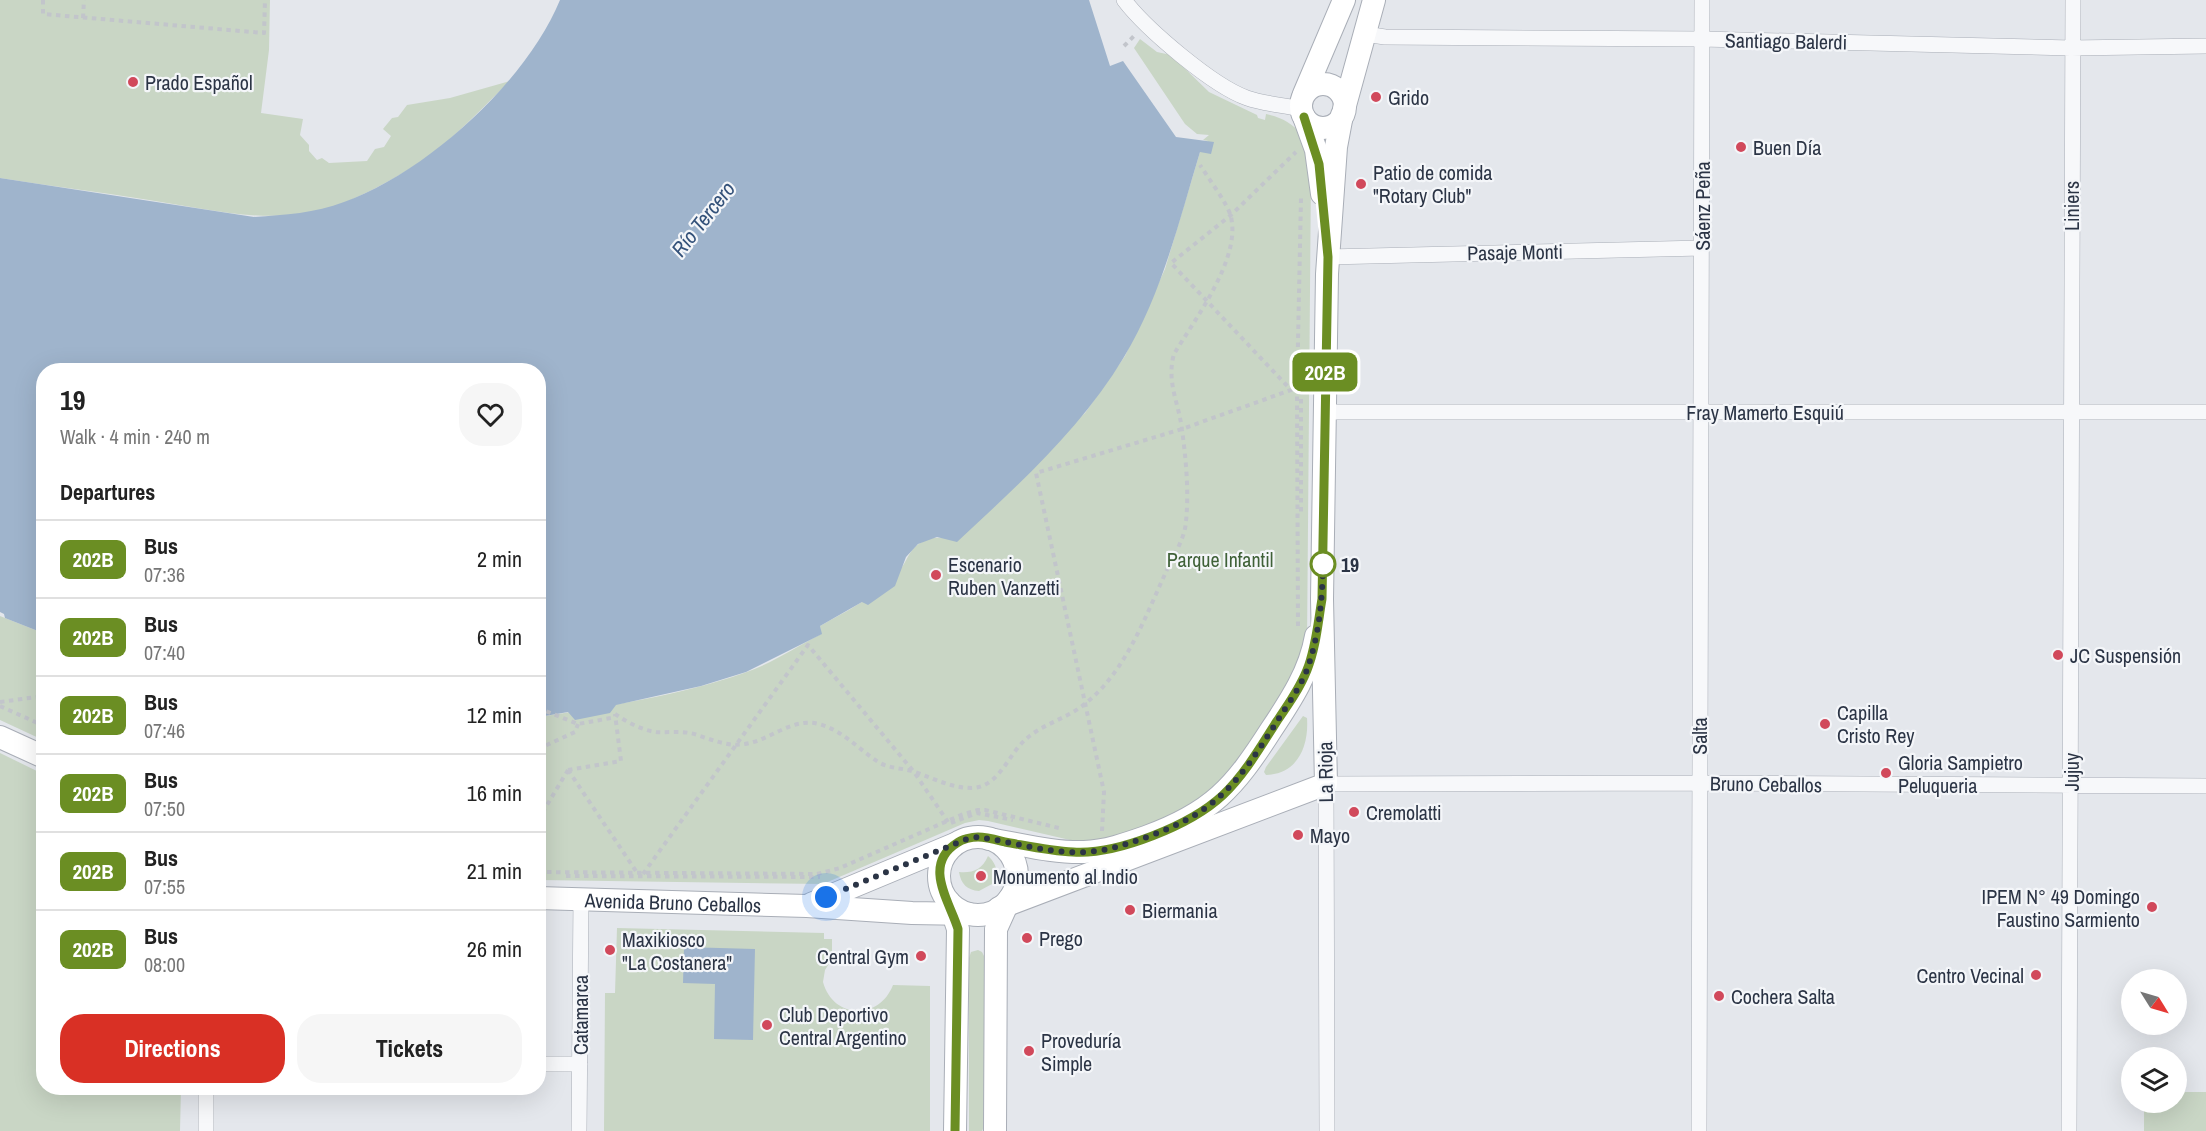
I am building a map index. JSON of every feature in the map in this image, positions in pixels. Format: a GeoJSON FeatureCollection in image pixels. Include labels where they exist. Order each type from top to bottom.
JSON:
{"type":"FeatureCollection","features":[{"type":"Feature","properties":{"kind":"main road"},"geometry":{"type":"LineString","coordinates":[[1328,257],[1319,164],[1303,107],[1344,0]]}},
{"type":"Feature","properties":{"kind":"main road"},"geometry":{"type":"LineString","coordinates":[[1328,257],[1336,147],[1343,112],[1374,0]]}},
{"type":"Feature","properties":{"kind":"main road"},"geometry":{"type":"LineString","coordinates":[[1316,85],[1330,85],[1341,94],[1343,112],[1338,121],[1327,127],[1314,126],[1303,107],[1316,85]]}},
{"type":"Feature","properties":{"kind":"main road","name":"La Rioja"},"geometry":{"type":"LineString","coordinates":[[1326,784],[1322,599],[1328,257]]}},
{"type":"Feature","properties":{"kind":"main road"},"geometry":{"type":"LineString","coordinates":[[1322,599],[1314,644],[1302,678],[1289,703],[1242,772],[1224,794],[1212,804],[1190,819],[1165,830],[1116,848],[1101,850],[1072,852],[978,837],[951,829],[939,875],[943,893],[957,909],[980,915],[1326,784]]}},
{"type":"Feature","properties":{"kind":"main road"},"geometry":{"type":"LineString","coordinates":[[0,737],[36,754]]}},
{"type":"Feature","properties":{"kind":"main road","name":"Avenida Bruno Ceballos"},"geometry":{"type":"LineString","coordinates":[[807,906],[951,829]]}},
{"type":"Feature","properties":{"kind":"main road"},"geometry":{"type":"LineString","coordinates":[[989,838],[1007,849],[1016,867],[1015,887],[1005,904],[996,928],[995,1131]]}},
{"type":"Feature","properties":{"kind":"main road","name":"Avenida Bruno Ceballos"},"geometry":{"type":"LineString","coordinates":[[546,898],[807,906],[912,913],[957,909]]}},
{"type":"Feature","properties":{"kind":"main road"},"geometry":{"type":"LineString","coordinates":[[955,1131],[957,909]]}},
{"type":"Feature","properties":{"kind":"street"},"geometry":{"type":"LineString","coordinates":[[1124,0],[1158,36],[1230,90],[1256,101],[1303,107]]}},
{"type":"Feature","properties":{"kind":"street","name":"Sáenz Peña"},"geometry":{"type":"LineString","coordinates":[[1701,412],[1702,0]]}},
{"type":"Feature","properties":{"kind":"street","name":"Liniers"},"geometry":{"type":"LineString","coordinates":[[2070,412],[2073,0]]}},
{"type":"Feature","properties":{"kind":"street","name":"Santiago Balerdi"},"geometry":{"type":"LineString","coordinates":[[1365,34],[1385,37],[1702,39],[2071,48],[2206,45]]}},
{"type":"Feature","properties":{"kind":"street","name":"Pasaje Monti"},"geometry":{"type":"LineString","coordinates":[[1328,257],[1702,248]]}},
{"type":"Feature","properties":{"kind":"street","name":"Fray Mamerto Esquiú"},"geometry":{"type":"LineString","coordinates":[[1324,412],[2206,412]]}},
{"type":"Feature","properties":{"kind":"street","name":"Salta"},"geometry":{"type":"LineString","coordinates":[[1699,1131],[1701,412]]}},
{"type":"Feature","properties":{"kind":"street","name":"Jujuy"},"geometry":{"type":"LineString","coordinates":[[2070,412],[2070,1131]]}},
{"type":"Feature","properties":{"kind":"street","name":"Bruno Ceballos"},"geometry":{"type":"LineString","coordinates":[[1326,784],[1699,783],[2206,786]]}},
{"type":"Feature","properties":{"kind":"street","name":"La Rioja"},"geometry":{"type":"LineString","coordinates":[[1326,784],[1327,1131]]}},
{"type":"Feature","properties":{"kind":"street","name":"Catamarca"},"geometry":{"type":"LineString","coordinates":[[579,1131],[580,898]]}},
{"type":"Feature","properties":{"kind":"street"},"geometry":{"type":"LineString","coordinates":[[546,1064],[580,1064]]}},
{"type":"Feature","properties":{"kind":"street"},"geometry":{"type":"LineString","coordinates":[[206,1095],[206,1131]]}},
{"type":"Feature","properties":{"kind":"path"},"geometry":{"type":"LineString","coordinates":[[44,0],[43,14],[264,33],[265,0]]}},
{"type":"Feature","properties":{"kind":"path"},"geometry":{"type":"LineString","coordinates":[[83,18],[84,0]]}},
{"type":"Feature","properties":{"kind":"path"},"geometry":{"type":"LineString","coordinates":[[1102,836],[1104,792],[1036,473],[1182,429],[1292,390],[1171,263],[1231,214],[1298,153],[1301,146]]}},
{"type":"Feature","properties":{"kind":"path"},"geometry":{"type":"LineString","coordinates":[[546,807],[568,770],[621,761],[615,714],[630,723],[650,730],[696,734],[717,743],[737,745],[758,741],[800,723],[816,724],[837,732],[881,764],[914,772],[945,784],[975,788],[996,776],[1021,744],[1039,727],[1084,705],[1105,687],[1128,649],[1181,540],[1186,523],[1182,429],[1170,369],[1174,354],[1207,300],[1231,250],[1233,232],[1231,214],[1200,165]]}},
{"type":"Feature","properties":{"kind":"path"},"geometry":{"type":"LineString","coordinates":[[1298,635],[1297,390],[1301,193]]}},
{"type":"Feature","properties":{"kind":"path"},"geometry":{"type":"LineString","coordinates":[[640,874],[737,745],[808,645],[914,772],[951,829]]}},
{"type":"Feature","properties":{"kind":"path"},"geometry":{"type":"LineString","coordinates":[[0,704],[36,697]]}},
{"type":"Feature","properties":{"kind":"path"},"geometry":{"type":"LineString","coordinates":[[0,704],[36,722]]}},
{"type":"Feature","properties":{"kind":"path"},"geometry":{"type":"LineString","coordinates":[[546,711],[578,724],[612,718]]}},
{"type":"Feature","properties":{"kind":"path"},"geometry":{"type":"LineString","coordinates":[[546,745],[574,732],[578,724]]}},
{"type":"Feature","properties":{"kind":"path"},"geometry":{"type":"LineString","coordinates":[[568,770],[640,874]]}},
{"type":"Feature","properties":{"kind":"path"},"geometry":{"type":"LineString","coordinates":[[546,874],[817,874],[951,829],[978,810],[1073,832]]}},
{"type":"Feature","properties":{"kind":"path"},"geometry":{"type":"LineString","coordinates":[[1093,835],[1102,836],[1108,833]]}},
{"type":"Feature","properties":{"kind":"green space"},"geometry":{"type":"Polygon","coordinates":[[[0,0],[270,0],[269,50],[261,113],[303,119],[300,135],[309,145],[309,151],[317,160],[322,158],[329,163],[367,161],[375,149],[384,147],[391,136],[383,129],[392,118],[398,117],[407,105],[450,98],[510,81],[456,134],[427,157],[405,172],[369,191],[321,210],[272,216],[248,215],[0,178],[0,0]]]}},
{"type":"Feature","properties":{"kind":"green space","name":"Parque Infantil"},"geometry":{"type":"Polygon","coordinates":[[[1140,39],[1157,52],[1171,55],[1209,92],[1257,115],[1258,118],[1265,120],[1266,114],[1286,121],[1301,134],[1311,173],[1307,644],[1293,683],[1211,798],[1128,837],[1083,843],[979,820],[965,823],[823,884],[546,880],[546,716],[642,700],[719,681],[764,665],[821,634],[820,626],[861,602],[890,581],[916,546],[928,539],[943,538],[1085,413],[1125,356],[1165,269],[1200,152],[1208,141],[1203,140],[1209,135],[1197,134],[1185,124],[1134,48],[1140,39]]]}},
{"type":"Feature","properties":{"kind":"green space"},"geometry":{"type":"Polygon","coordinates":[[[0,616],[36,630],[36,737],[0,720],[0,616]]]}},
{"type":"Feature","properties":{"kind":"green space"},"geometry":{"type":"Polygon","coordinates":[[[1303,716],[1307,718],[1306,739],[1299,757],[1286,770],[1266,775],[1264,772],[1266,767],[1303,716]]]}},
{"type":"Feature","properties":{"kind":"green space"},"geometry":{"type":"Polygon","coordinates":[[[0,753],[36,771],[36,1095],[181,1095],[180,1131],[0,1131],[0,753]]]}},
{"type":"Feature","properties":{"kind":"green space"},"geometry":{"type":"Polygon","coordinates":[[[988,856],[996,869],[996,876],[992,884],[979,891],[968,888],[961,880],[959,872],[977,870],[988,856]]]}},
{"type":"Feature","properties":{"kind":"green space","name":"Club Deportivo Central Argentino"},"geometry":{"type":"Polygon","coordinates":[[[617,928],[824,933],[824,939],[832,939],[832,959],[825,970],[823,982],[828,994],[836,1003],[846,1009],[856,1011],[867,1010],[878,1005],[893,985],[930,986],[930,1131],[604,1131],[605,993],[615,993],[617,928]]]}},
{"type":"Feature","properties":{"kind":"green space"},"geometry":{"type":"Polygon","coordinates":[[[978,950],[985,958],[984,1127],[982,1131],[969,1131],[969,958],[971,952],[978,950]]]}},
{"type":"Feature","properties":{"kind":"green space"},"geometry":{"type":"Polygon","coordinates":[[[2187,1092],[2206,1092],[2206,1131],[2144,1131],[2144,1113],[2187,1113],[2187,1092]]]}},
{"type":"Feature","properties":{"kind":"water","name":"Río Tercero"},"geometry":{"type":"Polygon","coordinates":[[[560,0],[1089,0],[1110,66],[1123,61],[1176,137],[1214,142],[1211,154],[1200,152],[1159,283],[1137,333],[1107,383],[1068,432],[957,542],[937,537],[918,544],[906,557],[895,586],[868,605],[862,602],[820,626],[822,634],[746,672],[701,686],[616,705],[610,713],[575,720],[568,712],[546,716],[546,363],[36,363],[36,630],[5,618],[0,612],[0,178],[254,217],[322,209],[375,188],[408,170],[440,147],[499,92],[524,62],[545,31],[560,0]]]}},
{"type":"Feature","properties":{"kind":"water"},"geometry":{"type":"Polygon","coordinates":[[[684,947],[755,949],[753,1040],[714,1039],[715,984],[683,983],[684,947]]]}},
{"type":"Feature","properties":{"kind":"bus line","name":"202B"},"geometry":{"type":"LineString","coordinates":[[955,1131],[958,929],[943,893],[939,875],[944,857],[950,849],[957,843],[978,837],[1072,852],[1086,852],[1116,848],[1190,819],[1224,794],[1242,772],[1289,703],[1307,670],[1322,599],[1328,257],[1319,164],[1304,117]]}},
{"type":"Feature","properties":{"kind":"place","name":"Prado Español"},"geometry":{"type":"Point","coordinates":[133,82]}},
{"type":"Feature","properties":{"kind":"place","name":"Grido"},"geometry":{"type":"Point","coordinates":[1376,97]}},
{"type":"Feature","properties":{"kind":"place","name":"Buen Día"},"geometry":{"type":"Point","coordinates":[1741,147]}},
{"type":"Feature","properties":{"kind":"place","name":"Patio de comida \"Rotary Club\""},"geometry":{"type":"Point","coordinates":[1361,184]}},
{"type":"Feature","properties":{"kind":"place","name":"19"},"geometry":{"type":"Point","coordinates":[1323,564]}},
{"type":"Feature","properties":{"kind":"place","name":"Escenario Ruben Vanzetti"},"geometry":{"type":"Point","coordinates":[936,575]}},
{"type":"Feature","properties":{"kind":"place","name":"JC Suspensión"},"geometry":{"type":"Point","coordinates":[2058,655]}},
{"type":"Feature","properties":{"kind":"place","name":"Capilla Cristo Rey"},"geometry":{"type":"Point","coordinates":[1825,724]}},
{"type":"Feature","properties":{"kind":"place","name":"Gloria Sampietro Peluqueria"},"geometry":{"type":"Point","coordinates":[1886,773]}},
{"type":"Feature","properties":{"kind":"place","name":"Cremolatti"},"geometry":{"type":"Point","coordinates":[1354,812]}},
{"type":"Feature","properties":{"kind":"place","name":"Mayo"},"geometry":{"type":"Point","coordinates":[1298,835]}},
{"type":"Feature","properties":{"kind":"place","name":"Monumento al Indio"},"geometry":{"type":"Point","coordinates":[981,876]}},
{"type":"Feature","properties":{"kind":"place","name":"IPEM N° 49 Domingo Faustino Sarmiento"},"geometry":{"type":"Point","coordinates":[2152,907]}},
{"type":"Feature","properties":{"kind":"place","name":"Biermania"},"geometry":{"type":"Point","coordinates":[1130,910]}},
{"type":"Feature","properties":{"kind":"place","name":"Prego"},"geometry":{"type":"Point","coordinates":[1027,938]}},
{"type":"Feature","properties":{"kind":"place","name":"Maxikiosco \"La Costanera\""},"geometry":{"type":"Point","coordinates":[610,950]}},
{"type":"Feature","properties":{"kind":"place","name":"Central Gym"},"geometry":{"type":"Point","coordinates":[921,956]}},
{"type":"Feature","properties":{"kind":"place","name":"Centro Vecinal"},"geometry":{"type":"Point","coordinates":[2036,975]}},
{"type":"Feature","properties":{"kind":"place","name":"Cochera Salta"},"geometry":{"type":"Point","coordinates":[1719,996]}},
{"type":"Feature","properties":{"kind":"place","name":"Club Deportivo Central Argentino"},"geometry":{"type":"Point","coordinates":[767,1025]}},
{"type":"Feature","properties":{"kind":"place","name":"Proveduría Simple"},"geometry":{"type":"Point","coordinates":[1029,1051]}},
{"type":"Feature","properties":{"kind":"route"},"geometry":{"type":"LineString","coordinates":[[826,897],[967,839],[978,837],[1072,852],[1086,852],[1116,848],[1190,819],[1224,794],[1242,772],[1289,703],[1307,670],[1322,599],[1323,555],[1323,564]]}}]}
